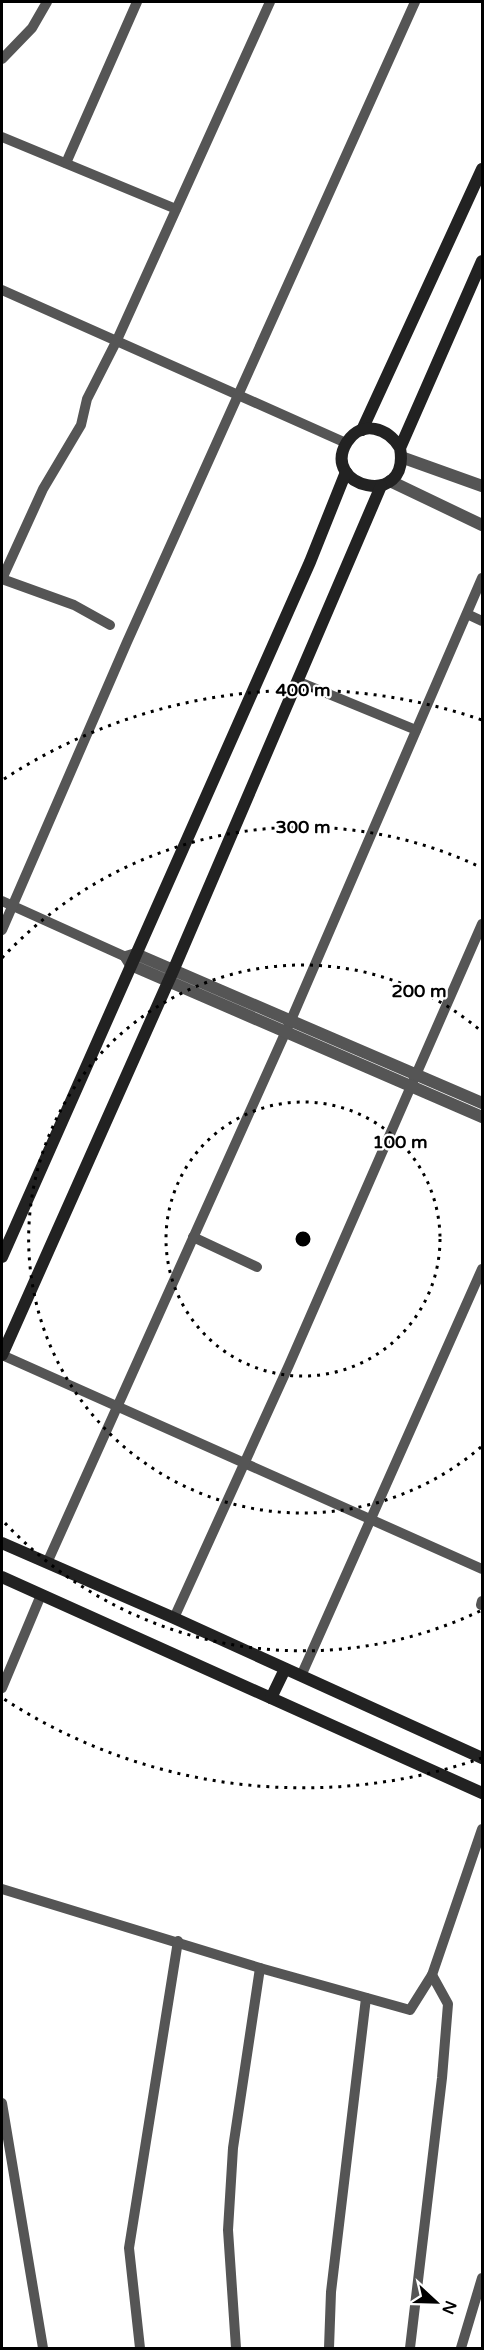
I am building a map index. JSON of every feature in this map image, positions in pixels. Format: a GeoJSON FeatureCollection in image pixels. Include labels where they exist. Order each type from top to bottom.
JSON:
{"type":"FeatureCollection","features":[{"type":"Feature","properties":{"kind":"main road"},"geometry":{"type":"LineString","coordinates":[[362,430],[483,169]]}},
{"type":"Feature","properties":{"kind":"main road"},"geometry":{"type":"LineString","coordinates":[[401,452],[394,438],[385,431],[373,428],[362,430],[346,443],[343,463],[346,472],[353,480],[371,488],[386,483],[397,474],[401,452],[483,261]]}},
{"type":"Feature","properties":{"kind":"main road"},"geometry":{"type":"LineString","coordinates":[[2,1257],[131,958],[310,561],[346,472]]}},
{"type":"Feature","properties":{"kind":"main road"},"geometry":{"type":"LineString","coordinates":[[2,1355],[171,976],[297,681],[386,483]]}},
{"type":"Feature","properties":{"kind":"main road"},"geometry":{"type":"LineString","coordinates":[[2,1543],[483,1758]]}},
{"type":"Feature","properties":{"kind":"main road"},"geometry":{"type":"LineString","coordinates":[[2,1577],[483,1793]]}},
{"type":"Feature","properties":{"kind":"main road"},"geometry":{"type":"LineString","coordinates":[[271,1698],[285,1669]]}},
{"type":"Feature","properties":{"kind":"street"},"geometry":{"type":"LineString","coordinates":[[2,59],[32,28],[47,2]]}},
{"type":"Feature","properties":{"kind":"street"},"geometry":{"type":"LineString","coordinates":[[66,163],[137,2]]}},
{"type":"Feature","properties":{"kind":"street"},"geometry":{"type":"LineString","coordinates":[[110,625],[74,605],[2,579],[43,489],[81,425],[87,399],[117,340],[270,2]]}},
{"type":"Feature","properties":{"kind":"street"},"geometry":{"type":"LineString","coordinates":[[2,930],[127,642],[415,2]]}},
{"type":"Feature","properties":{"kind":"street"},"geometry":{"type":"LineString","coordinates":[[2,137],[176,209]]}},
{"type":"Feature","properties":{"kind":"street"},"geometry":{"type":"LineString","coordinates":[[2,290],[346,443]]}},
{"type":"Feature","properties":{"kind":"street"},"geometry":{"type":"LineString","coordinates":[[401,452],[483,486]]}},
{"type":"Feature","properties":{"kind":"street"},"geometry":{"type":"LineString","coordinates":[[386,483],[483,525]]}},
{"type":"Feature","properties":{"kind":"street"},"geometry":{"type":"LineString","coordinates":[[47,1563],[291,1020],[483,578]]}},
{"type":"Feature","properties":{"kind":"street"},"geometry":{"type":"LineString","coordinates":[[467,614],[483,621]]}},
{"type":"Feature","properties":{"kind":"street"},"geometry":{"type":"LineString","coordinates":[[297,681],[416,730]]}},
{"type":"Feature","properties":{"kind":"street"},"geometry":{"type":"LineString","coordinates":[[2,901],[171,976],[285,1032],[483,1103]]}},
{"type":"Feature","properties":{"kind":"street"},"geometry":{"type":"LineString","coordinates":[[174,1618],[483,924]]}},
{"type":"Feature","properties":{"kind":"street"},"geometry":{"type":"LineString","coordinates":[[171,976],[291,1020],[414,1080],[483,1117]]}},
{"type":"Feature","properties":{"kind":"street"},"geometry":{"type":"LineString","coordinates":[[193,1237],[256,1267]]}},
{"type":"Feature","properties":{"kind":"street"},"geometry":{"type":"LineString","coordinates":[[301,1676],[483,1269]]}},
{"type":"Feature","properties":{"kind":"street"},"geometry":{"type":"LineString","coordinates":[[2,1355],[483,1569]]}},
{"type":"Feature","properties":{"kind":"street"},"geometry":{"type":"LineString","coordinates":[[2,1688],[41,1595]]}},
{"type":"Feature","properties":{"kind":"street"},"geometry":{"type":"LineString","coordinates":[[2,1889],[261,1968],[410,2010],[432,1975],[483,1829]]}},
{"type":"Feature","properties":{"kind":"street"},"geometry":{"type":"LineString","coordinates":[[140,2349],[129,2248],[178,1941]]}},
{"type":"Feature","properties":{"kind":"street"},"geometry":{"type":"LineString","coordinates":[[236,2349],[228,2230],[233,2148],[261,1968]]}},
{"type":"Feature","properties":{"kind":"street"},"geometry":{"type":"LineString","coordinates":[[410,2349],[442,2078],[448,2004],[432,1975]]}},
{"type":"Feature","properties":{"kind":"street"},"geometry":{"type":"LineString","coordinates":[[329,2349],[331,2292],[366,1998]]}},
{"type":"Feature","properties":{"kind":"street"},"geometry":{"type":"LineString","coordinates":[[2,2103],[26,2235],[43,2349]]}},
{"type":"Feature","properties":{"kind":"street"},"geometry":{"type":"LineString","coordinates":[[461,2349],[483,2278]]}}]}
